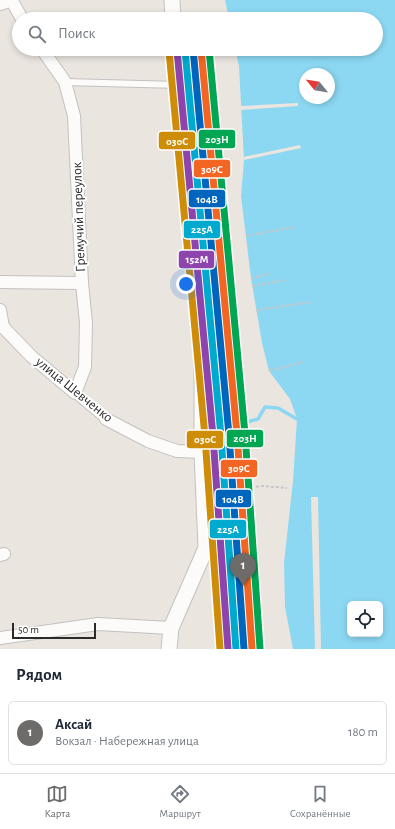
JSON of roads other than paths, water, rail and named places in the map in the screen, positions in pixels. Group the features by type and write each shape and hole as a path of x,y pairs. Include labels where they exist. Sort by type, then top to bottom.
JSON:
{"street":[{"path":"172,0 173,12"},
{"path":"0,4 12,1 18,12"},
{"name":"Гремучий переулок","path":"47,56 66,82 74,116 82,283 86,323 85,366 75,393"},
{"path":"169,649 171,628 206,548 202,452 202,352 177,56"},
{"path":"0,282 82,283"},
{"path":"0,310 1,327"},
{"name":"улица Шевченко","path":"1,327 31,356 106,419 148,441 177,451 202,452"},
{"path":"0,638 98,624 171,628"}],"lane":[{"path":"66,82 179,85"}],"water":[{"path":"225,0 395,0 395,649 293,649 285,607 284,563 293,481 297,419 290,399 269,371 262,343 251,278 241,196 244,160 239,66 237,56 383,56 383,12 228,12"}],"waterway":[{"path":"247,422 258,419 265,407 278,408 297,419 302,420"}],"place":[{"name":"Аксай","path":"243,586"}]}
